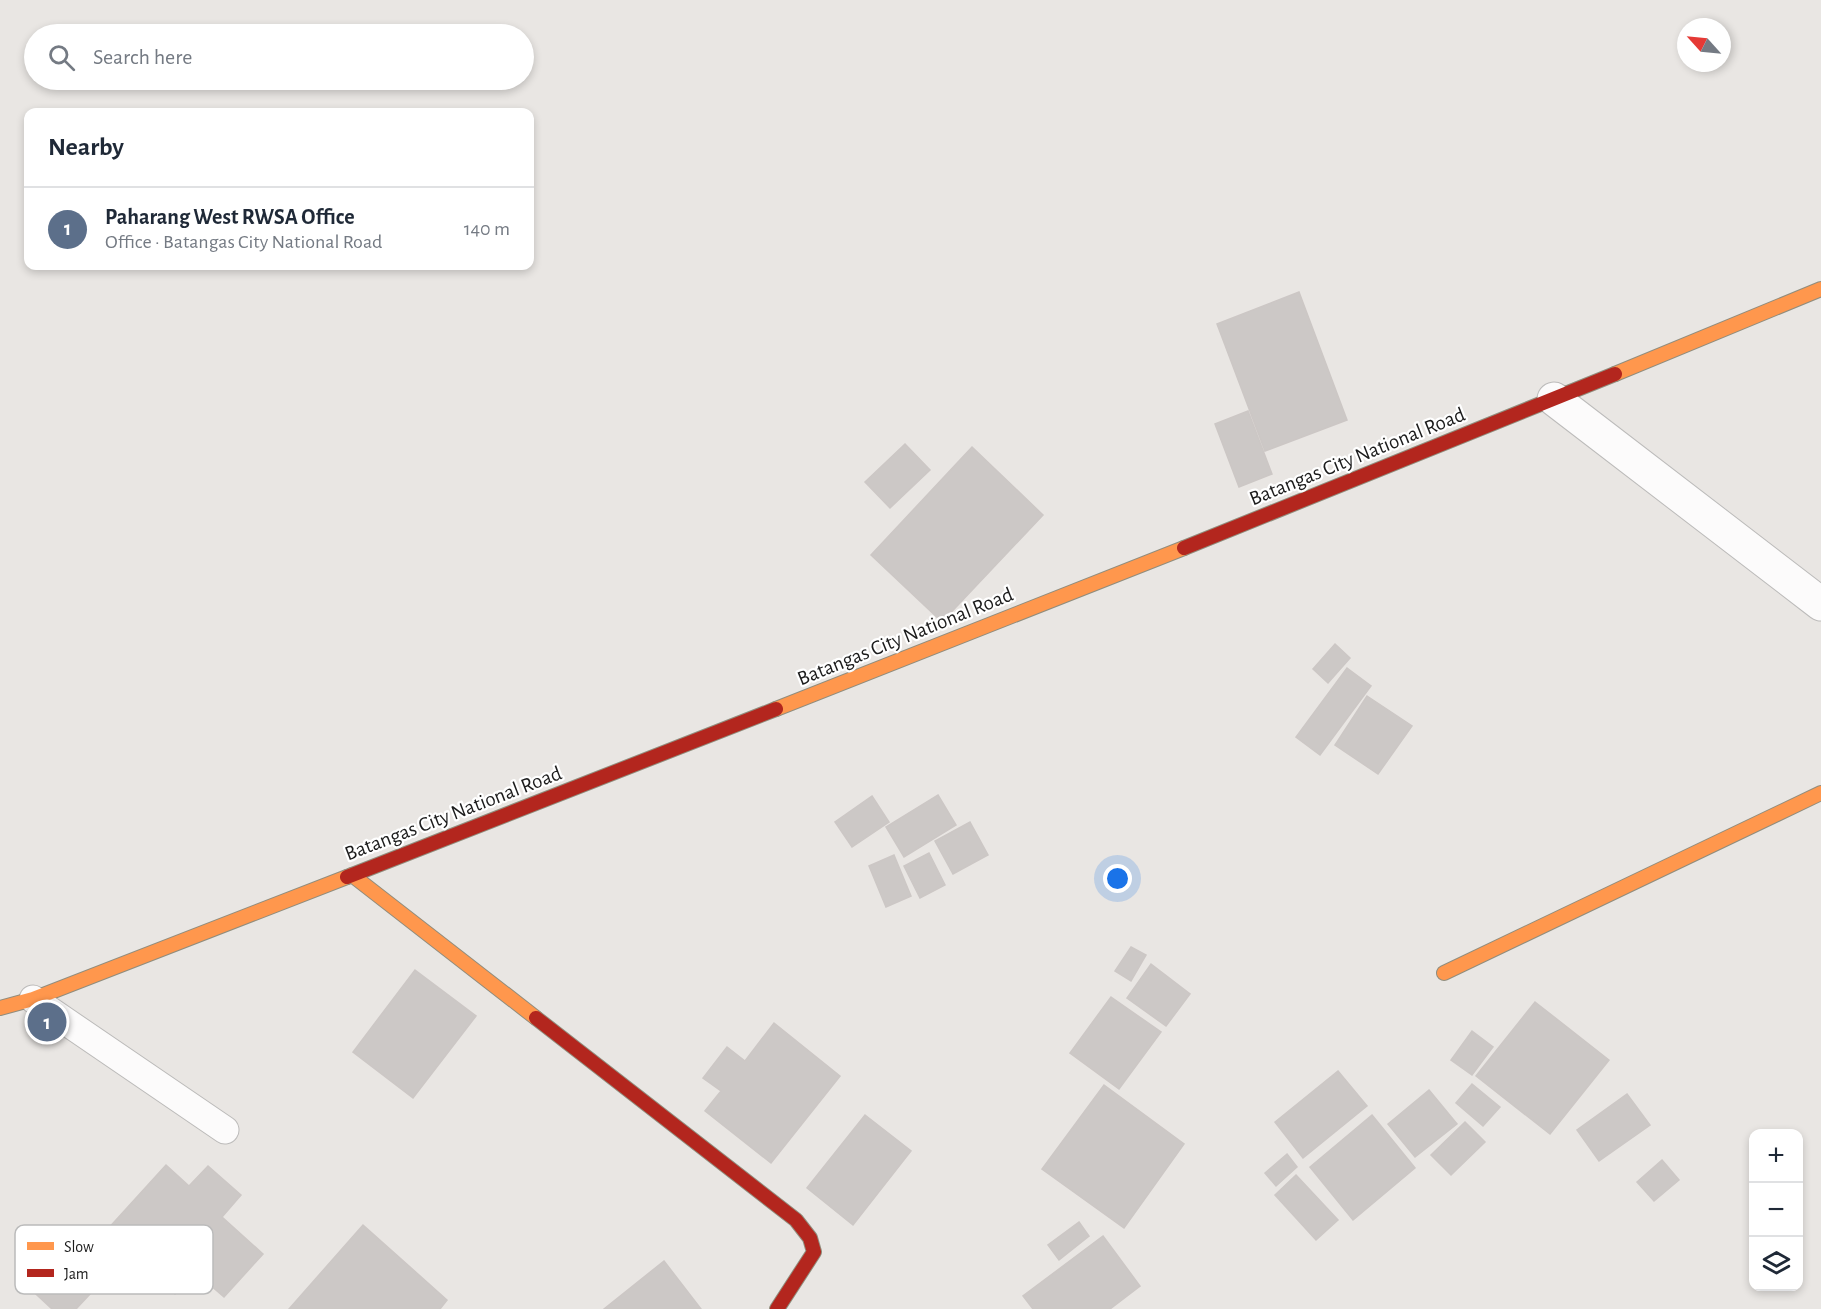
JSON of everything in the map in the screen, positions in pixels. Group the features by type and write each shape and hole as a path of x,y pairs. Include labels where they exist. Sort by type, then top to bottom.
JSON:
{"street":[{"name":"Batangas City National Road","path":"0,1008 33,999 767,714 1821,290"},
{"path":"1554,399 1821,604"},
{"path":"1444,973 1542,929 1821,793"},
{"path":"352,875 796,1220 810,1238 814,1252 777,1309"}],"lane":[{"path":"33,999 225,1130"}],"building":[{"path":"1299,292 1347,420 1265,451 1217,324"},
{"path":"1248,411 1272,474 1239,487 1215,424"},
{"path":"905,444 930,470 890,508 865,482"},
{"path":"972,447 1043,515 942,622 871,555"},
{"path":"1335,644 1350,658 1328,683 1313,669"},
{"path":"1347,668 1371,686 1320,755 1296,737"},
{"path":"1367,696 1412,726 1378,774 1335,745"},
{"path":"938,795 956,825 904,857 886,827"},
{"path":"872,796 889,822 852,847 835,822"},
{"path":"970,822 988,855 953,874 935,841"},
{"path":"929,853 945,885 920,898 904,866"},
{"path":"894,855 911,896 886,907 869,866"},
{"path":"1131,947 1146,955 1131,981 1115,971"},
{"path":"1151,964 1190,994 1166,1026 1127,998"},
{"path":"415,970 476,1016 413,1098 353,1052"},
{"path":"1111,997 1161,1032 1119,1089 1070,1053"},
{"path":"1535,1002 1609,1060 1550,1134 1476,1076"},
{"path":"774,1023 840,1076 771,1163 705,1111 721,1091 703,1078 727,1047 745,1061"},
{"path":"1472,1031 1493,1047 1472,1075 1451,1060"},
{"path":"1338,1071 1367,1106 1303,1158 1275,1122"},
{"path":"1472,1084 1500,1107 1483,1126 1456,1103"},
{"path":"1104,1085 1184,1144 1124,1228 1042,1169"},
{"path":"1429,1090 1457,1124 1415,1157 1388,1124"},
{"path":"1627,1094 1650,1125 1599,1161 1577,1130"},
{"path":"865,1115 911,1151 853,1225 807,1188"},
{"path":"1372,1115 1415,1168 1353,1220 1310,1167"},
{"path":"1465,1122 1485,1142 1451,1175 1431,1155"},
{"path":"1287,1154 1297,1167 1276,1186 1265,1173"},
{"path":"1662,1160 1679,1180 1654,1201 1637,1182"},
{"path":"166,1165 189,1186 208,1166 241,1195 222,1217 263,1254 224,1297 213,1288 213,1225 111,1225"},
{"path":"1296,1175 1338,1220 1316,1240 1275,1195"},
{"path":"1079,1222 1089,1236 1059,1260 1048,1245"},
{"path":"363,1225 447,1300 440,1309 289,1309"},
{"path":"1103,1236 1140,1286 1110,1309 1033,1309 1023,1296"},
{"path":"664,1261 701,1309 604,1309"},
{"path":"36,1294 90,1294 76,1309 52,1309"}],"traffic: slow":[{"path":"1615,374 1821,289"},
{"path":"776,709 1184,548"},
{"path":"1444,973 1821,793"},
{"path":"352,875 536,1018"},
{"path":"0,1008 33,999 347,877"}],"traffic: jam":[{"path":"1184,548 1615,374"},
{"path":"347,877 776,709"},
{"path":"536,1018 796,1220 810,1238 814,1252 777,1309"}],"place":[{"name":"Paharang West RWSA Office","path":"47,1022"}]}
